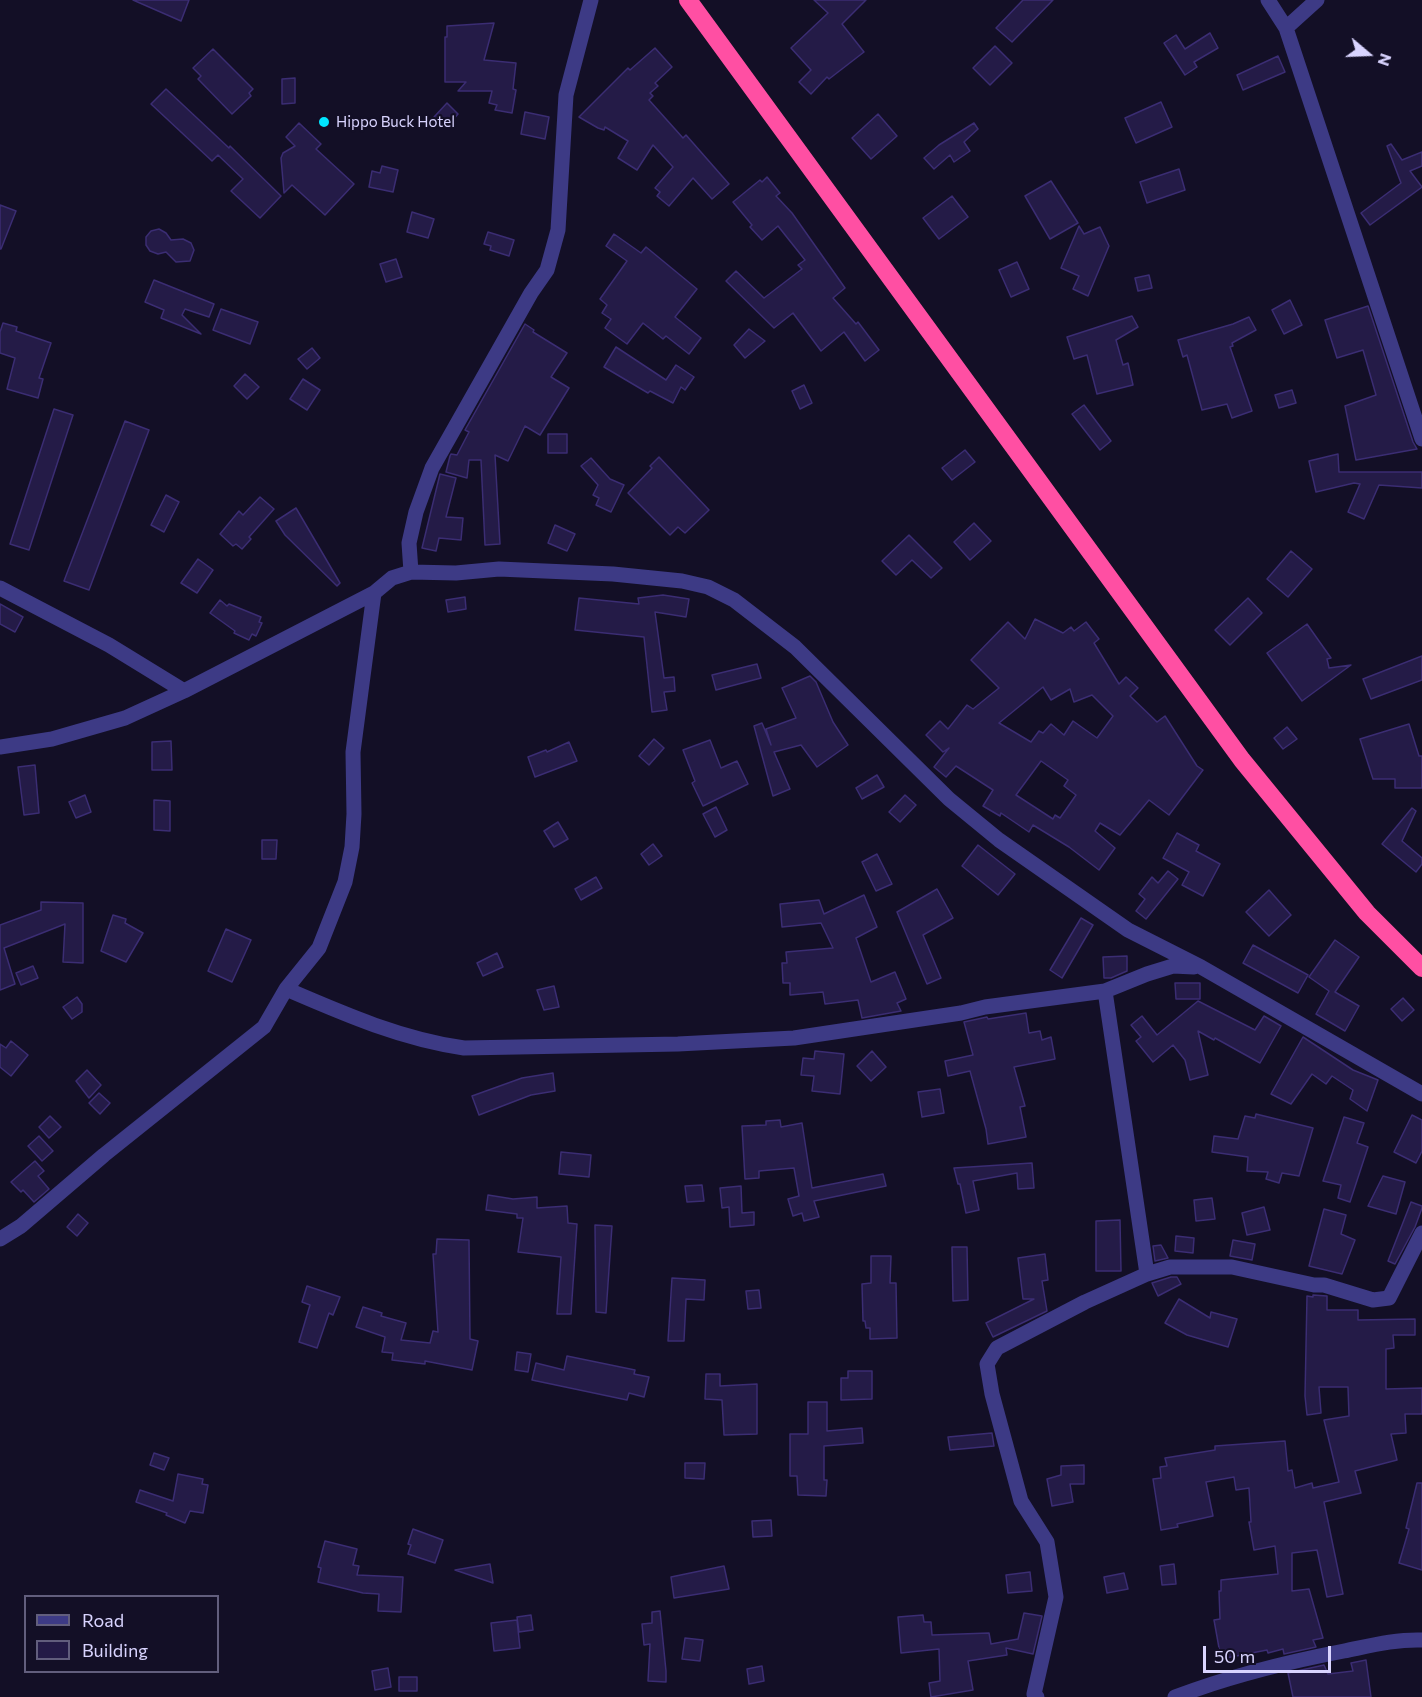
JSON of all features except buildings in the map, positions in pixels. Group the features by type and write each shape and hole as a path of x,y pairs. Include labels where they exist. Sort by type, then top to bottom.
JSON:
{"highway":[{"path":"688,0 1242,760 1367,913 1422,968"}],"street":[{"path":"411,572 409,543 416,512 432,468 531,293 548,270 558,230 566,95 591,0"},
{"path":"1268,0 1286,28 1422,439"},
{"path":"1286,28 1317,0"},
{"path":"0,747 52,739 114,721 184,691 374,593 392,578 411,572 456,573 500,569 613,574 682,581 708,587 734,600 795,647 949,800 999,840 1128,930 1201,967 1422,1094"},
{"path":"0,588 109,645 184,691"},
{"path":"0,1239 21,1227 104,1155 264,1027 286,989 319,948 345,882 352,847 353,752 374,593"},
{"path":"286,989 363,1022 435,1044 464,1048 678,1044 794,1038 961,1014 985,1007 1105,992 1147,974 1173,966 1201,967"},
{"path":"1105,992 1147,1274"},
{"path":"1034,1696 1056,1597 1047,1542 1021,1501 992,1394 987,1364 997,1348 1085,1302 1147,1274 1170,1267 1232,1267 1324,1285 1373,1300 1389,1298 1422,1233"},
{"path":"1175,1697 1286,1662 1377,1645 1422,1640"}],"place":[{"name":"Hippo Buck Hotel","path":"324,122"}]}
